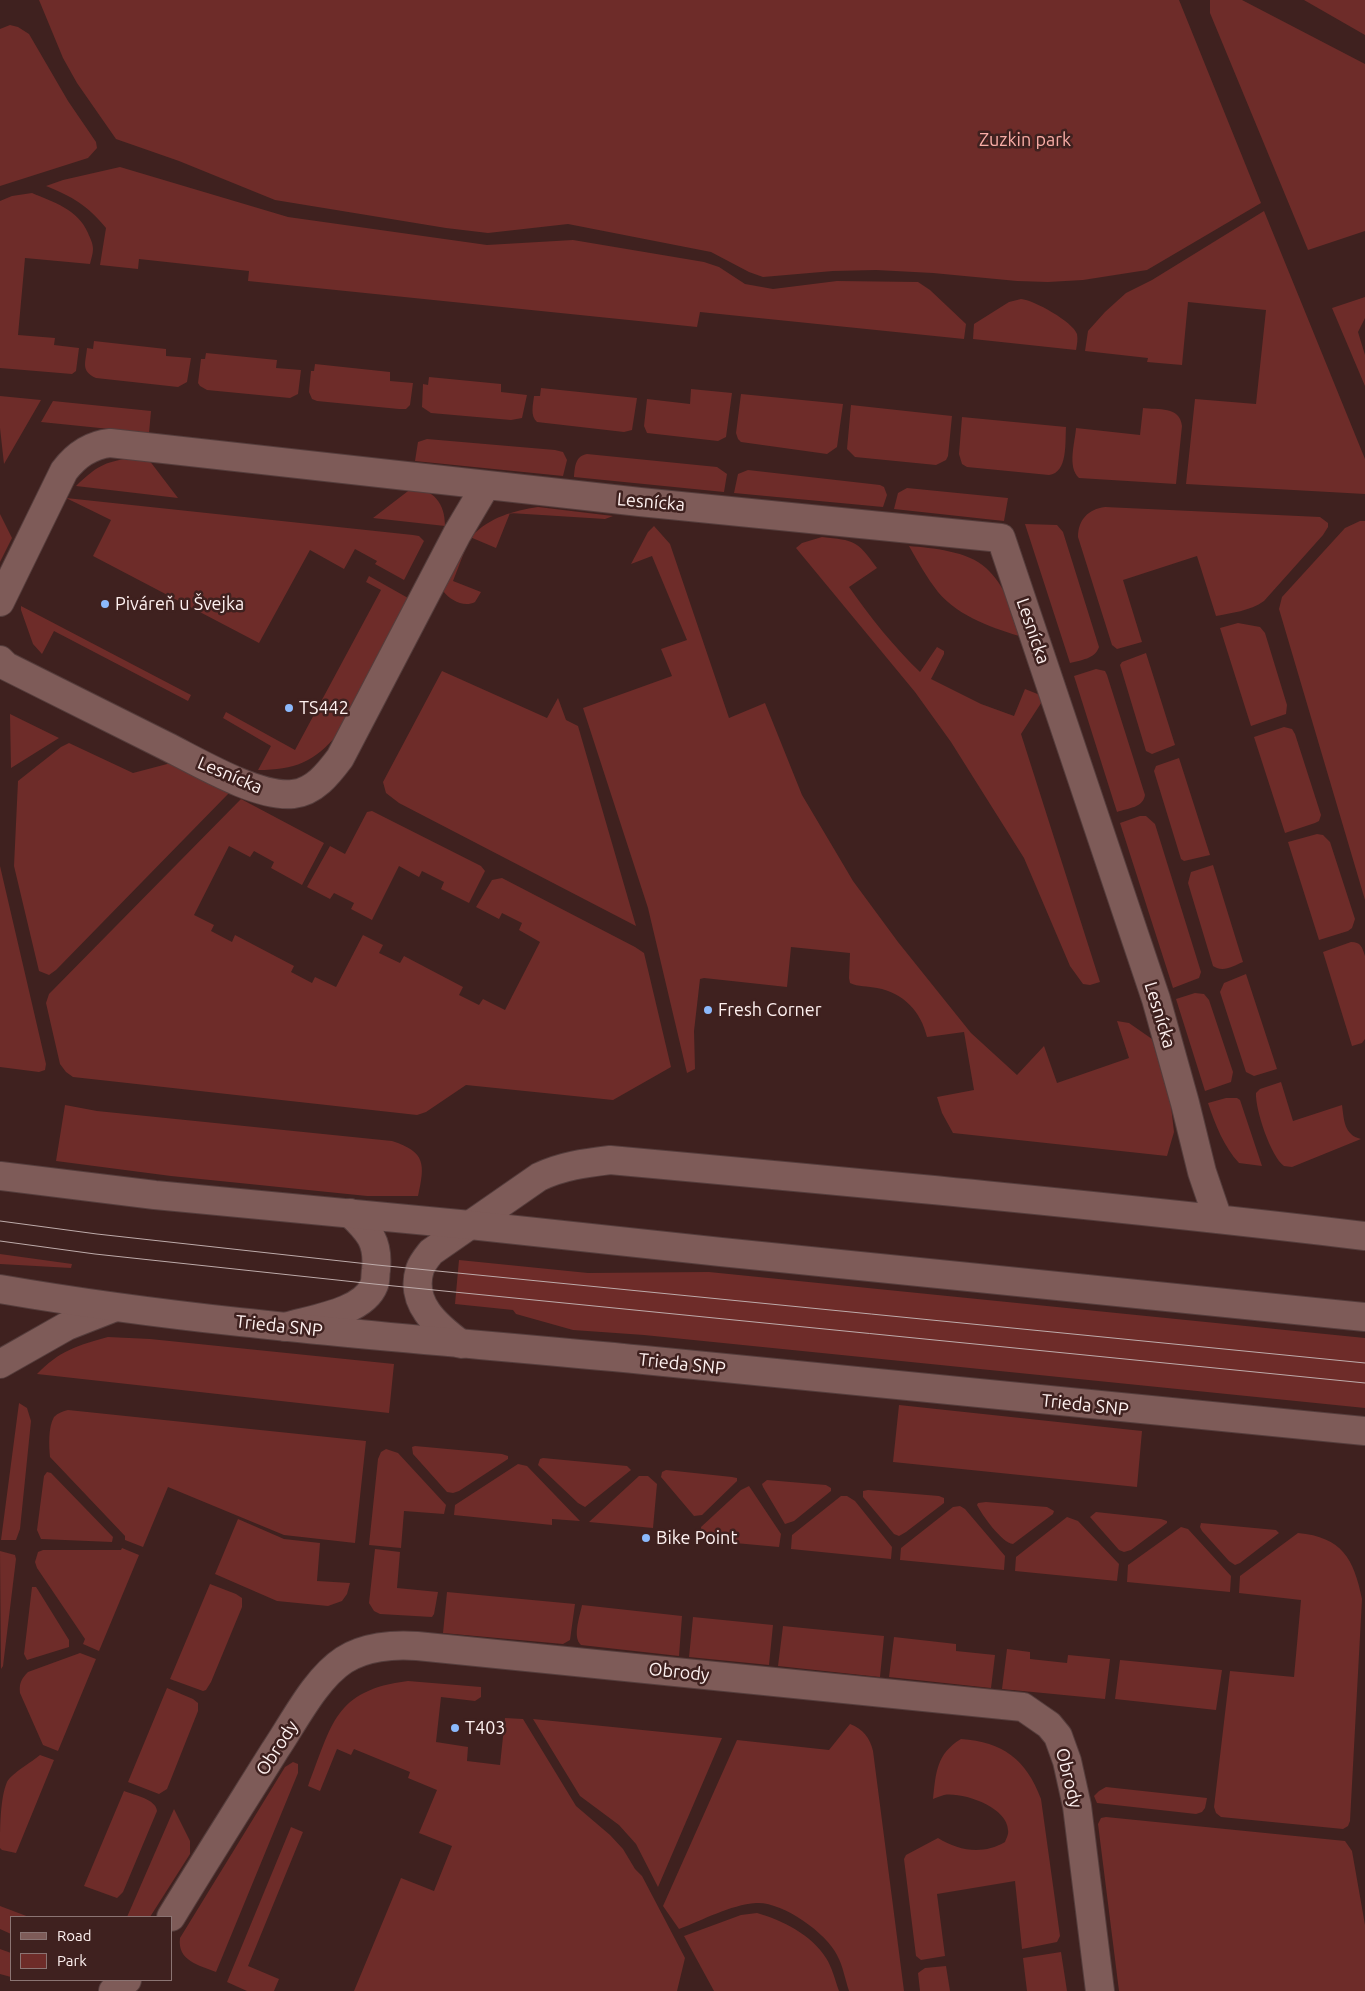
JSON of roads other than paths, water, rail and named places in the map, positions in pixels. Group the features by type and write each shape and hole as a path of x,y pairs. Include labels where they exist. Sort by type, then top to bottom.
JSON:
{"street":[{"name":"Lesnícka","path":"0,602 64,470 71,461 87,450 110,443 486,485 1001,538 1156,1000 1202,1172 1218,1219"},
{"name":"Lesnícka","path":"0,660 6,666 96,712 236,780 275,793 300,793 314,786 328,774 340,758 457,534 486,485"},
{"path":"461,1344 438,1327 426,1311 418,1289 420,1269 431,1252 539,1177 555,1169 573,1164 610,1160 961,1192 1365,1236"},
{"path":"0,1176 155,1195 470,1225 1365,1317"},
{"path":"285,1327 352,1308 363,1300 374,1284 377,1254 375,1244 364,1226 350,1213"},
{"name":"Trieda SNP","path":"0,1289 114,1308 285,1327 1365,1431"},
{"path":"0,1364 67,1326 114,1308"},
{"name":"Obrody","path":"171,1916 304,1706 330,1672 343,1661 371,1650 388,1646 417,1646 1023,1707 1050,1725 1058,1736 1067,1761 1077,1806 1100,1991"},
{"path":"113,1991 126,1981"}],"tram line":[{"path":"0,1221 97,1234 377,1265 1365,1363"},
{"path":"0,1241 95,1254 374,1284 1365,1383"}],"place":[{"name":"Piváreň u Švejka","path":"105,604"},
{"name":"TS442","path":"289,708"},
{"name":"Fresh Corner","path":"708,1010"},
{"name":"Bike Point","path":"646,1538"},
{"name":"T403","path":"455,1728"}],"park label":[{"name":"Zuzkin park","path":"1025,140"}]}
